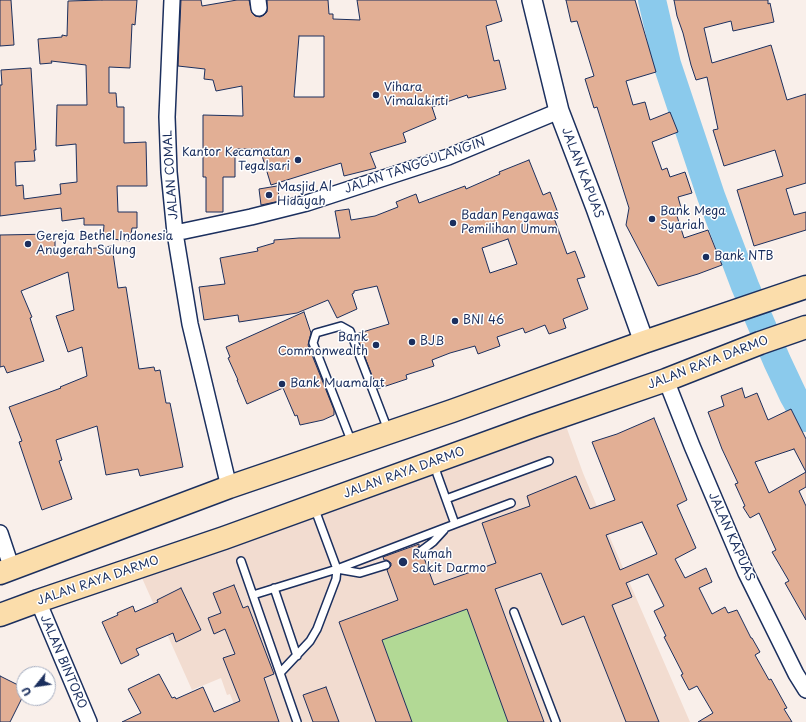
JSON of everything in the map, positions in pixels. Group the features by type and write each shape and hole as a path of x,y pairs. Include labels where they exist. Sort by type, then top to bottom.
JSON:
{"main road":[{"path":"6,571 229,488 389,433 644,342 797,290"},
{"name":"JALAN RAYA DARMO","path":"0,616 38,601 224,538 533,426 666,380 760,343 803,328"}],"street":[{"name":"JALAN COMAL","path":"172,0 167,117 169,172 174,232 190,324 229,488"},
{"name":"JALAN KAPUAS","path":"532,0 559,111 596,208 644,342"},
{"name":"JALAN TANGGULANGIN","path":"174,232 251,217 307,203 448,157 559,111"},
{"name":"JALAN KAPUAS","path":"666,380 692,446 746,573 796,674 806,690"},
{"path":"0,533 6,571"},
{"name":"JALAN BINTORO","path":"38,601 89,722"}],"lane":[{"path":"352,445 313,343 316,333 341,326 350,330 389,433"},
{"path":"446,499 550,461"},
{"path":"434,462 455,524"},
{"path":"253,595 337,569 510,503"},
{"path":"280,673 310,641 317,629 336,579 337,569 313,506"},
{"path":"421,551 433,542 446,528"},
{"path":"241,561 297,722"},
{"path":"337,569 360,573 386,565"},
{"path":"274,588 296,656"},
{"path":"514,612 556,722"}],"shaded area":[{"name":"Rumah Sakit Darmo","path":"566,426 583,473 611,540 690,722 241,722 230,694 227,695 221,678 192,690 142,578 437,474"}],"green space":[{"path":"467,609 508,722 412,722 382,640"}],"building":[{"path":"0,0 11,0 14,45 0,46"},
{"path":"137,0 135,25 132,24 130,68 109,67 109,93 116,93 117,107 124,107 124,143 146,142 147,186 117,186 118,212 137,212 137,228 132,228 130,241 103,238 104,225 84,225 84,218 62,221 61,208 0,216 1,70 31,68 36,150 34,150 35,161 15,162 16,186 23,185 24,199 61,194 60,184 77,182 76,144 56,146 57,105 87,105 86,65 51,61 52,63 40,64 38,39 62,37 62,35 67,36 68,1"},
{"path":"181,0 201,0 202,6 237,0 249,0 252,13 255,16 260,17 267,12 267,0 328,0 329,14 333,14 333,19 360,20 357,0 496,0 502,21 486,26 494,61 499,60 506,89 468,98 467,95 432,107 436,119 403,133 406,142 370,153 376,168 344,176 341,163 271,185 260,149 235,149 235,177 223,177 223,212 206,212 206,177 203,177 203,115 243,116 242,86 216,91 213,80 204,79 205,69 178,66","holes":["299,36 324,36 324,97 294,97"]},
{"path":"566,0 635,0 656,72 626,81 633,105 645,102 650,120 670,112 678,132 652,142 662,170 667,168 670,177 685,172 692,193 678,197 682,211 676,213 684,238 708,230 722,265 658,286 626,225 629,208 597,107 594,108 585,79 594,76 577,21 571,22"},
{"path":"674,0 768,0 768,4 770,3 774,22 733,31 731,21 704,28 712,63 771,45 787,100 806,94 806,183 786,189 794,215 806,212 806,230 754,246 737,190 783,176 775,150 724,166 713,130 718,129 707,77 696,80 677,16"},
{"path":"529,160 543,195 550,192 558,213 553,215 567,254 575,251 585,277 577,279 588,309 563,319 566,328 549,334 545,325 525,333 523,328 497,337 500,346 478,354 475,346 450,353 432,360 434,366 406,375 407,379 377,389 356,334 389,324 377,286 354,291 352,294 357,309 337,318 328,300 297,313 239,322 238,315 204,320 199,287 225,284 220,258 258,251 257,248 274,243 274,240 299,238 340,238 335,211 349,209 351,220 375,216 398,207 396,202 416,194 419,203 465,186 466,189 500,174 499,172","holes":["508,239 517,264 490,273 482,248"]},
{"name":"Masjid Al Hidayah","path":"277,186 280,201 261,205 259,189"},
{"path":"55,234 55,253 112,246 118,288 126,287 139,369 154,367 155,371 160,370 166,403 170,403 183,467 140,476 138,469 106,475 97,426 56,440 62,460 59,461 72,499 42,510 19,442 22,441 9,407 61,388 60,387 87,376 82,347 68,352 56,316 74,310 68,272 21,291 32,317 30,318 44,361 7,373 4,366 0,367 0,235"},
{"path":"304,312 311,333 308,345 334,410 334,415 323,420 300,425 297,415 295,416 283,388 247,404 228,358 230,357 226,347"},
{"path":"742,388 745,398 757,393 768,420 791,409 806,439 806,472 806,487 799,491 806,506 806,620 785,583 789,581 772,552 776,550 759,513 750,518 743,507 745,506 735,484 738,483 722,449 708,412 724,406 721,396","holes":["794,449 806,472 769,493 755,462"]},
{"path":"654,418 687,500 677,505 696,548 675,559 685,578 706,568 712,582 699,588 712,614 725,607 728,613 737,610 760,652 755,655 769,680 771,679 787,708 784,709 792,722 698,722 713,713 697,686 689,690 681,675 683,674 664,637 666,636 654,611 664,606 648,574 626,583 632,597 612,605 659,722 626,722 584,616 562,625 541,573 495,589 544,722 508,722 467,609 382,640 412,722 376,722 339,622 398,600 387,570 391,566 391,563 384,560 383,557 419,544 416,552 419,555 423,555 434,585 496,563 482,523 530,506 527,496 576,476 590,509 615,500 592,442 617,434","holes":["642,522 657,554 620,570 606,535"]},
{"path":"234,585 243,608 248,606 274,674 264,678 279,722 122,722 141,713 128,689 159,674 172,698 175,697 176,699 203,687 214,712 240,701 223,658 235,654 225,629 214,634 208,618 221,613 213,593"},
{"path":"181,588 201,630 176,642 173,633 136,649 139,655 121,664 102,622 133,606 135,612 158,602 157,600"},
{"path":"0,676 16,684 16,706 18,706 10,722 0,722"},
{"path":"326,687 339,722 313,722 303,695"}],"waterway":[{"path":"652,0 667,64 711,196 745,286 777,361 806,418"}],"place":[{"name":"Vihara Vimalakirti","path":"376,95"},
{"name":"Kantor Kecamatan Tegalsari","path":"298,160"},
{"name":"Masjid Al Hidayah","path":"269,195"},
{"name":"Bank Mega Syariah","path":"652,219"},
{"name":"Badan Pengawas Pemilihan Umum","path":"453,223"},
{"name":"Gereja Bethel Indonesia Anugerah Sulung","path":"28,244"},
{"name":"Bank NTB","path":"706,257"},
{"name":"BNI 46","path":"455,321"},
{"name":"BJB","path":"412,342"},
{"name":"Bank Commonwealth","path":"376,345"},
{"name":"Bank Muamalat","path":"282,384"},
{"name":"Rumah Sakit Darmo","path":"403,562"}]}
